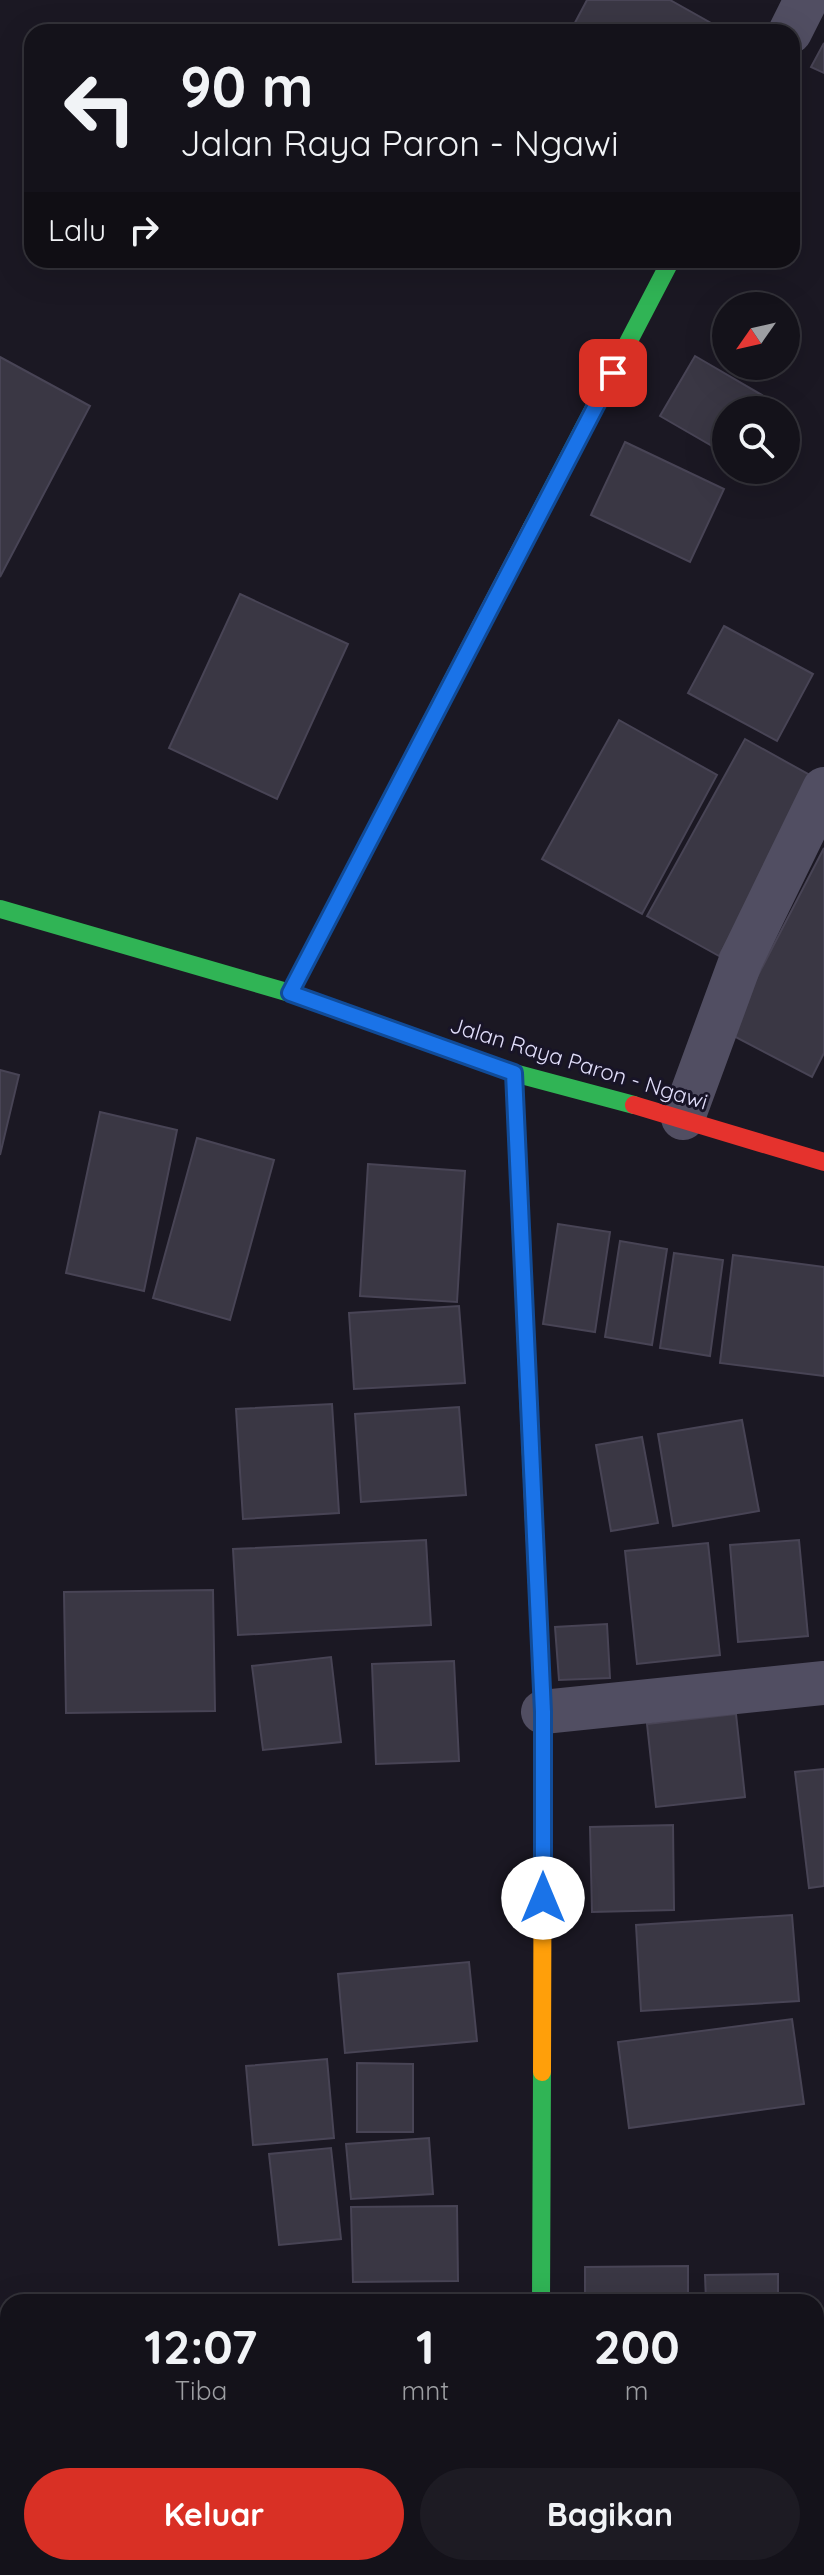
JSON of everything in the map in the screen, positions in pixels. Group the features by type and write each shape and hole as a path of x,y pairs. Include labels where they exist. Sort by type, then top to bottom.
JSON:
{"street":[{"path":"794,24 806,0"},
{"path":"290,993 667,268"},
{"path":"683,1118 741,960 824,789"},
{"name":"Jalan Raya Paron - Ngawi","path":"0,909 290,993 514,1073 683,1118 824,1162"},
{"path":"514,1073 543,1712 541,2294"},
{"path":"543,1712 824,1683"}],"building":[{"path":"587,0 670,0 713,24 574,24"},
{"path":"824,43 824,73 811,67"},
{"path":"695,356 712,366 712,380 736,380 764,396 712,396 712,446 660,416"},
{"path":"0,357 90,406 0,577"},
{"path":"625,442 724,489 690,562 591,515"},
{"path":"240,594 348,644 277,799 169,748"},
{"path":"724,626 813,674 777,741 688,693"},
{"path":"619,720 717,775 642,914 542,859"},
{"path":"745,739 817,779 719,956 647,916"},
{"path":"824,848 824,1053 812,1077 728,1033"},
{"path":"0,1070 19,1075 0,1155"},
{"path":"100,1112 177,1130 144,1291 66,1273"},
{"path":"197,1138 274,1160 230,1320 153,1298"},
{"path":"368,1164 465,1171 457,1302 360,1296"},
{"path":"558,1224 610,1232 595,1332 543,1324"},
{"path":"620,1241 667,1249 652,1345 605,1337"},
{"path":"674,1253 723,1260 710,1356 660,1348"},
{"path":"733,1255 824,1267 824,1376 720,1363"},
{"path":"459,1306 465,1383 354,1389 349,1313"},
{"path":"332,1404 339,1513 243,1519 236,1409"},
{"path":"459,1407 466,1495 361,1502 355,1414"},
{"path":"742,1420 759,1511 673,1526 658,1434"},
{"path":"642,1437 658,1523 611,1531 596,1445"},
{"path":"426,1540 431,1625 238,1635 233,1549"},
{"path":"799,1540 808,1636 738,1642 730,1545"},
{"path":"708,1543 720,1655 637,1664 625,1551"},
{"path":"213,1590 215,1711 66,1713 64,1592"},
{"path":"607,1624 610,1678 559,1680 555,1627"},
{"path":"331,1657 341,1742 263,1750 252,1666"},
{"path":"454,1661 459,1761 376,1764 372,1664"},
{"path":"736,1714 745,1797 656,1807 647,1724"},
{"path":"824,1769 824,1886 809,1888 795,1772"},
{"path":"673,1825 674,1910 592,1912 590,1827"},
{"path":"792,1915 799,2001 641,2011 636,1925"},
{"path":"469,1962 477,2041 345,2053 338,1974"},
{"path":"792,2019 804,2104 629,2128 618,2042"},
{"path":"327,2059 334,2138 253,2145 246,2066"},
{"path":"357,2063 413,2064 413,2132 357,2132"},
{"path":"429,2138 433,2194 351,2199 346,2144"},
{"path":"331,2148 341,2239 279,2245 269,2154"},
{"path":"457,2206 458,2281 353,2282 351,2207"},
{"path":"688,2266 688,2294 585,2294 585,2267"},
{"path":"778,2274 778,2294 706,2294 705,2275"}],"traffic: fast":[{"path":"532,527 667,268"},
{"path":"0,909 290,993 514,1073 634,1105"},
{"path":"514,1073 532,1479"},
{"path":"541,2294 542,2072"}],"traffic: slow":[{"path":"290,993 532,527"},
{"path":"532,1479 543,1712 542,2072"}],"traffic: jam":[{"path":"634,1105 824,1162"}],"route":[{"path":"543,1898 543,1712 514,1073 290,993 613,373"}]}
